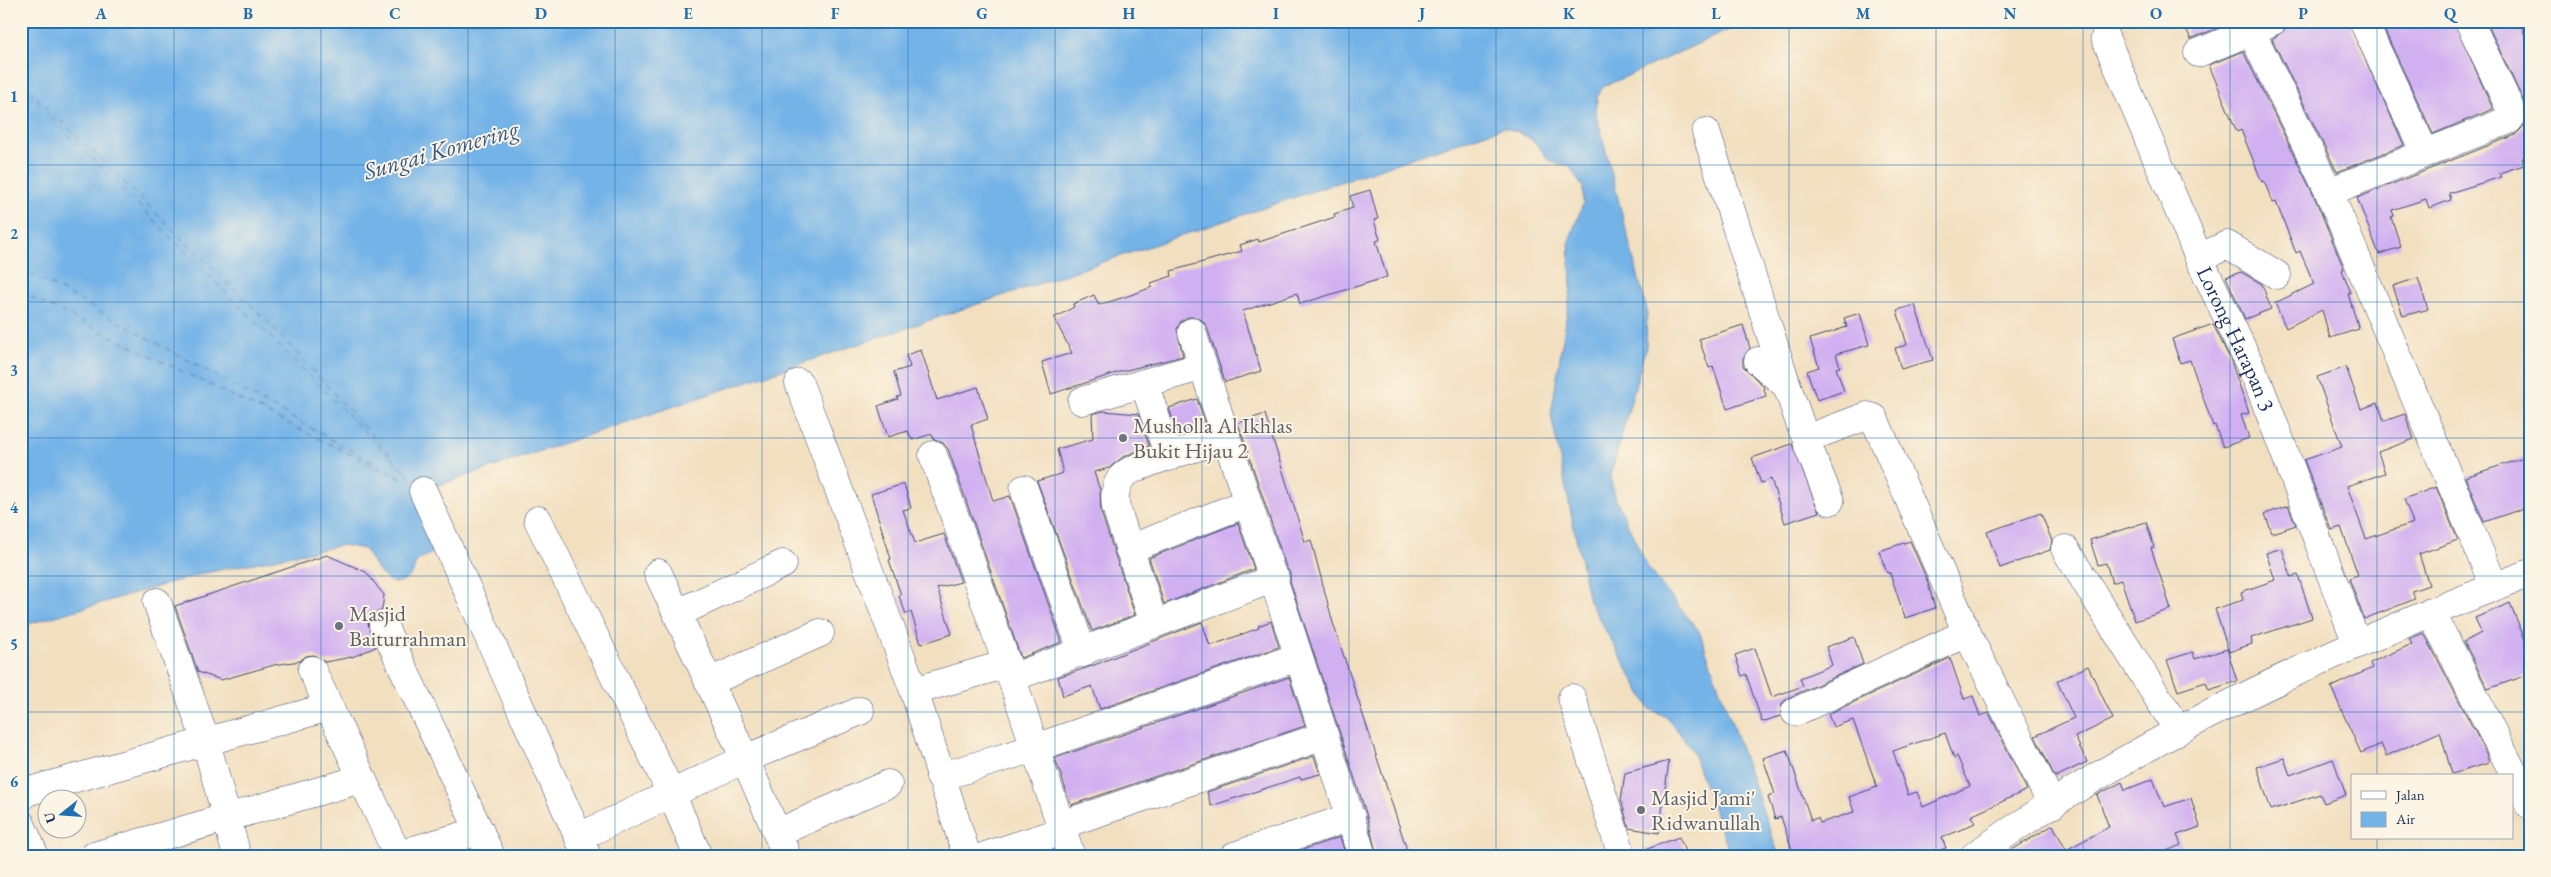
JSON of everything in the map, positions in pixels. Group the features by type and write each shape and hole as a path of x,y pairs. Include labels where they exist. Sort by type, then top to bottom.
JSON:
{"street":[{"path":"2363,21 2425,153"},
{"path":"2329,192 2425,153 2505,124 2511,117 2508,106 2469,21"},
{"path":"2198,54 2262,26 2329,192 2494,586"},
{"name":"Lorong Harapan 3","path":"2105,37 2199,258 2258,382 2357,644"},
{"path":"1706,132 1787,386 1830,501"},
{"path":"2199,258 2227,245 2277,276"},
{"path":"1192,332 1247,503 1275,578 1298,657 1362,856"},
{"path":"1758,361 1787,386"},
{"path":"1082,401 1193,369"},
{"path":"799,383 914,691 940,777 967,856"},
{"path":"1144,383 1169,457"},
{"path":"1806,435 1816,435 1867,416 1874,418 1967,633 2052,805"},
{"path":"1154,624 1115,502 1114,496 1119,481 1131,471 1226,438"},
{"path":"933,456 1010,671 1065,837"},
{"path":"1024,489 1082,653"},
{"path":"423,490 583,847 672,795 745,759 860,711"},
{"path":"1129,549 1247,503"},
{"path":"538,520 672,795 698,856"},
{"path":"2065,549 2178,730"},
{"path":"678,613 783,564"},
{"path":"658,573 745,759 782,844 888,784"},
{"path":"1989,851 2052,805 2178,730 2244,696 2431,612 2530,573"},
{"path":"914,691 1010,671 1082,653 1275,578"},
{"path":"157,602 206,742 237,856"},
{"path":"2431,612 2530,805"},
{"path":"383,625 491,856"},
{"path":"709,682 820,633"},
{"path":"1795,712 1967,633"},
{"path":"940,777 1035,748 1298,657"},
{"path":"312,670 396,855 480,831"},
{"path":"1572,698 1622,856"},
{"path":"21,796 26,792 329,707"},
{"path":"985,856 1065,837 1324,736"},
{"path":"94,856 361,779"},
{"path":"1234,856 1350,816"},
{"path":"21,824 35,856"}],"water":[{"name":"Sungai Komering","path":"21,21 1748,21 1603,87 1597,97 1596,113 1647,311 1646,347 1612,470 1611,481 1614,495 1649,570 1699,631 1779,856 1731,856 1691,748 1667,717 1650,709 1589,601 1551,415 1571,287 1569,241 1583,204 1583,188 1569,165 1554,163 1529,138 1504,127 416,493 436,550 418,561 412,574 404,581 396,583 384,577 364,549 343,545 205,573 21,626"}],"building":[{"path":"2182,21 2234,21 2191,39"},
{"path":"2288,21 2348,21 2404,145 2337,172 2272,39 2285,30"},
{"path":"2380,21 2454,21 2493,109 2433,134"},
{"path":"2486,21 2520,21 2530,50 2530,155 2522,158 2524,165 2499,173 2501,177 2449,193 2451,200 2429,208 2426,199 2392,210 2394,216 2391,217 2401,247 2379,254 2357,198 2515,135 2524,126 2526,114 2523,100"},
{"path":"2243,51 2315,198 2344,269 2342,270 2351,293 2348,294 2359,329 2330,338 2322,310 2286,328 2275,303 2314,284 2300,251 2296,253 2276,202 2273,203 2264,181 2262,182 2241,130 2237,132 2209,65"},
{"path":"1370,190 1378,219 1374,220 1380,240 1376,241 1387,277 1300,304 1297,293 1243,311 1261,371 1225,382 1207,327 1202,320 1196,317 1188,317 1181,321 1177,329 1183,356 1119,372 1051,394 1042,362 1072,353 1054,318 1074,307 1073,304 1094,295 1099,305 1134,294 1152,287 1151,283 1172,276 1171,271 1242,251 1240,245 1258,239 1259,242 1335,217 1334,214 1353,208 1350,196"},
{"path":"2241,272 2262,284 2271,309 2245,319 2226,277"},
{"path":"2418,278 2428,309 2403,316 2393,286"},
{"path":"1915,305 1933,360 1901,369 1895,348 1907,345 1897,310"},
{"path":"1860,313 1869,345 1836,354 1840,367 1836,368 1844,391 1817,400 1807,371 1819,367 1810,339 1847,327 1844,318"},
{"path":"2213,324 2231,361 2249,413 2241,415 2249,438 2223,447 2215,425 2213,426 2190,360 2180,363 2172,339"},
{"path":"1743,325 1750,348 1743,358 1743,366 1763,386 1766,396 1727,409 1713,366 1709,368 1699,339"},
{"path":"921,350 937,400 978,387 988,419 971,425 993,501 1010,496 1062,642 1021,658 948,449 943,443 934,440 932,434 912,440 908,431 888,437 878,406 898,399 897,397 901,396 894,372 910,367 906,355"},
{"path":"2346,367 2361,409 2378,403 2384,421 2405,414 2414,439 2378,452 2385,473 2347,486 2366,539 2413,523 2404,499 2436,487 2458,540 2419,554 2429,585 2412,591 2415,599 2364,619 2349,578 2358,575 2341,527 2331,530 2304,460 2342,447 2317,377"},
{"path":"1197,399 1207,427 1178,436 1169,408"},
{"path":"1103,411 1138,414 1149,446 1123,457 1109,468 1094,472 1100,490 1101,512 1135,615 1092,631 1037,481 1063,473 1057,449 1093,439 1092,414"},
{"path":"1265,414 1305,542 1311,540 1333,623 1409,856 1377,856 1366,813 1290,581 1290,573 1286,567 1238,423"},
{"path":"1792,444 1819,512 1785,523 1771,479 1761,483 1752,458"},
{"path":"2530,456 2530,506 2484,522 2465,477"},
{"path":"904,484 911,508 903,510 915,543 944,534 961,582 937,588 952,634 921,644 911,612 906,614 899,596 901,595 889,560 891,559 871,494"},
{"path":"2288,506 2296,525 2272,533 2265,514"},
{"path":"2041,513 2052,541 2050,550 2000,568 1987,532"},
{"path":"2146,522 2154,547 2151,548 2171,609 2135,621 2121,580 2112,583 2106,563 2098,565 2090,540"},
{"path":"1238,523 1254,569 1164,604 1149,558"},
{"path":"1910,541 1927,580 1935,608 1905,618 1890,573 1887,573 1879,551"},
{"path":"2282,548 2291,577 2298,575 2312,618 2251,638 2252,644 2229,652 2215,609 2243,600 2241,592 2275,580 2266,553"},
{"path":"327,555 366,572 384,595 382,610 371,616 368,623 376,647 352,657 325,662 314,655 306,656 300,661 274,665 221,680 198,672 175,606"},
{"path":"2510,603 2530,652 2530,674 2488,689 2464,642 2481,633 2475,618"},
{"path":"1271,621 1279,647 1100,709 1092,686 1063,696 1058,677 1089,667 1202,622 1210,646 1259,628 1258,626"},
{"path":"2424,633 2486,753 2489,763 2452,774 2440,732 2386,756 2381,744 2361,753 2331,687 2372,668 2370,663 2412,644 2409,639"},
{"path":"1854,637 1863,664 1788,698 1782,703 1780,716 1762,722 1746,674 1742,676 1735,655 1755,648 1772,697 1803,686 1800,678 1832,665 1826,647"},
{"path":"2227,649 2237,681 2209,690 2206,682 2178,691 2167,660 2193,652 2195,659"},
{"path":"1950,658 1964,699 1973,696 1980,716 1989,713 2027,790 1971,816 1975,823 1942,838 1946,848 1922,856 1794,856 1781,817 1775,819 1768,797 1775,794 1763,758 1787,750 1811,820 1818,818 1820,823 1854,812 1849,797 1877,787 1853,720 1833,727 1828,714","holes":["1945,733 1954,758 1957,756 1970,786 1923,807 1917,792 1908,795 1893,751"]},
{"path":"2088,666 2113,719 2075,737 2087,762 2055,777 2035,736 2074,718 2057,681"},
{"path":"1289,677 1305,726 1071,805 1055,758"},
{"path":"1314,756 1320,774 1301,779 1300,777 1211,806 1207,792"},
{"path":"2284,758 2290,775 2333,759 2346,795 2324,803 2320,794 2271,810 2257,767"},
{"path":"1669,761 1659,833 1629,828 1621,800 1625,773"},
{"path":"2153,779 2164,807 2191,798 2200,827 2177,835 2181,845 2154,856 2002,856 2053,825 2066,850 2109,827 2097,795 2122,782 2125,790"},
{"path":"1340,837 1346,856 1284,856"},
{"path":"1679,837 1687,856 1637,856 1637,853"}],"ferry route":[{"path":"21,82 275,329 414,481"},
{"path":"21,87 409,476"},
{"path":"21,268 412,484"},
{"path":"21,292 407,482"}],"place":[{"name":"Musholla Al Ikhlas Bukit Hijau 2","path":"1123,438"},
{"name":"Masjid Baiturrahman","path":"339,626"},
{"name":"Masjid Jami' Ridwanullah","path":"1641,810"}]}
